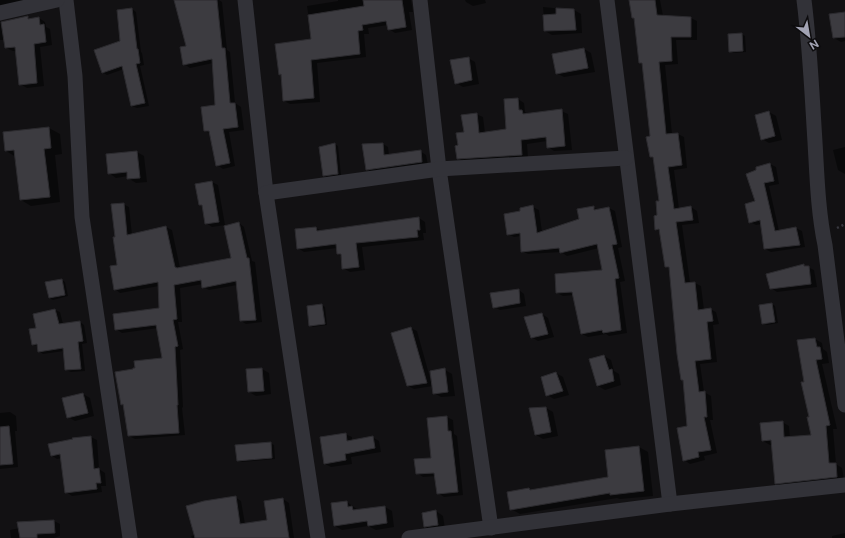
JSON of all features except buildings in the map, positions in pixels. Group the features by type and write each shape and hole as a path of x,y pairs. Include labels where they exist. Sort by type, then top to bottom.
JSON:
{"street":[{"path":"0,13 57,0"},
{"path":"66,0 75,76 82,217 130,538"},
{"path":"245,0 266,193 318,538"},
{"path":"420,0 439,169 491,528"},
{"path":"607,0 670,504"},
{"path":"804,0 809,43 816,167 822,231 845,405"},
{"path":"266,193 439,169 626,158"},
{"path":"409,538 670,504 845,485"}]}
